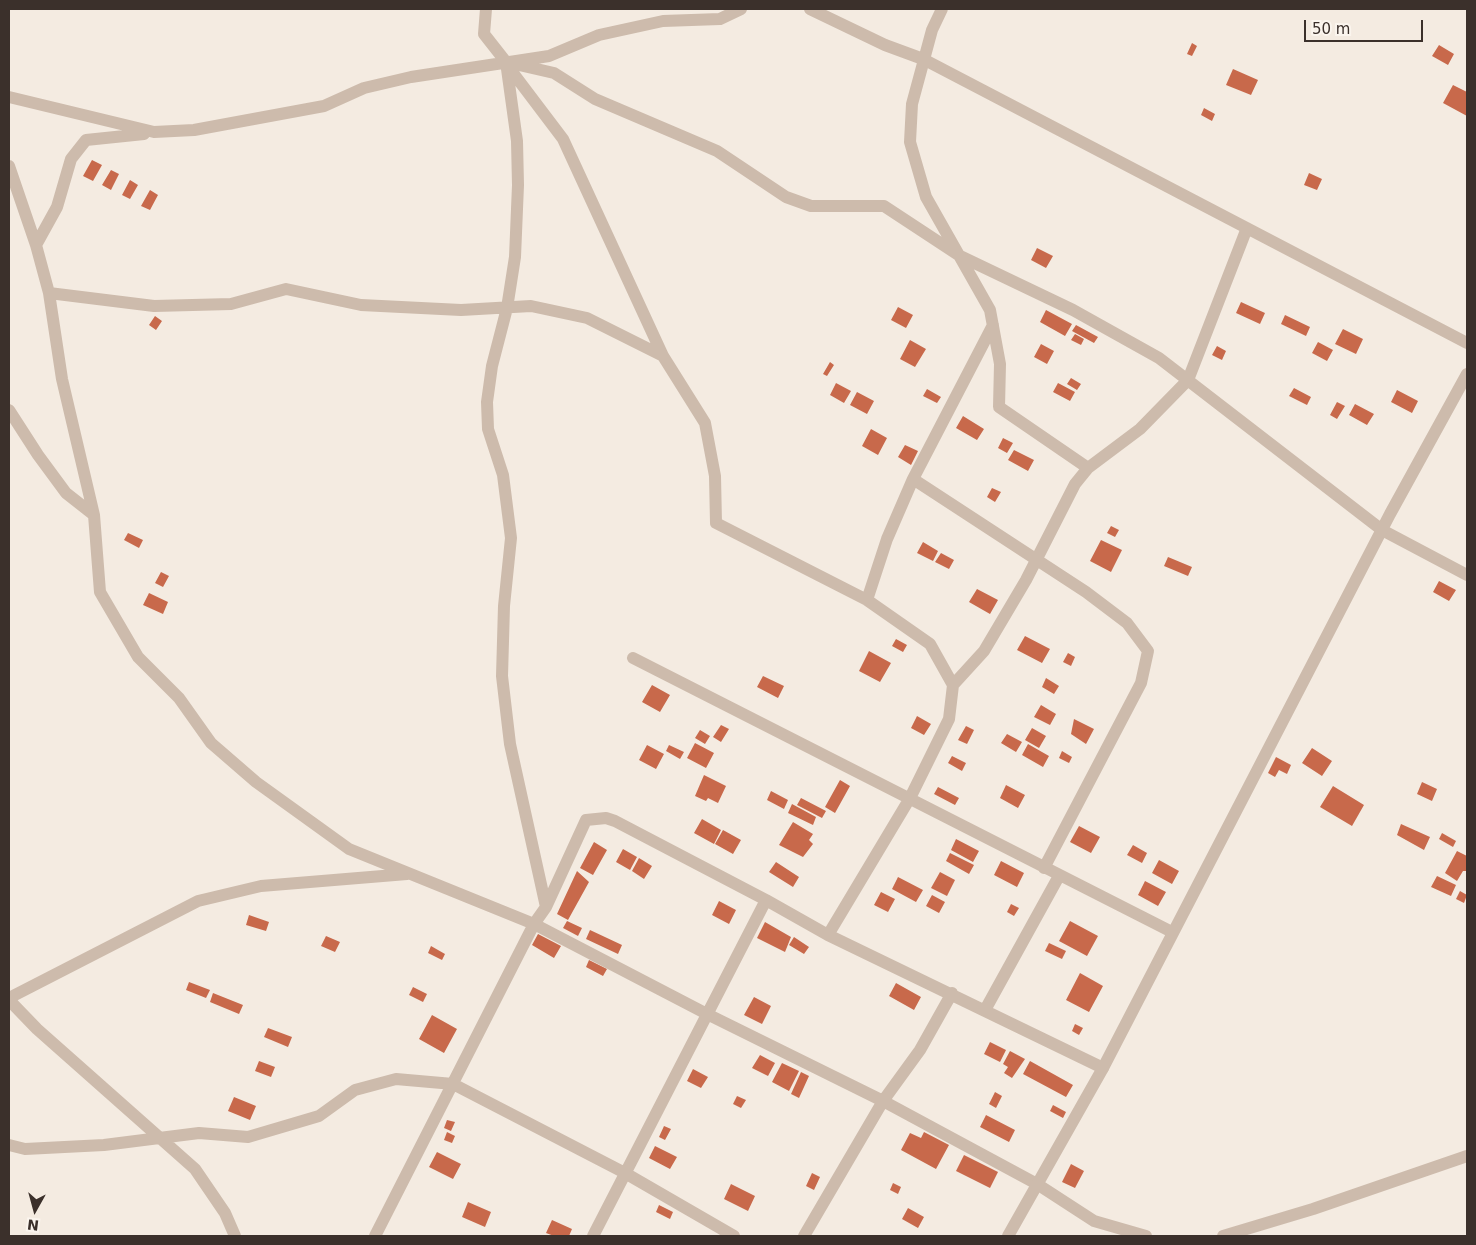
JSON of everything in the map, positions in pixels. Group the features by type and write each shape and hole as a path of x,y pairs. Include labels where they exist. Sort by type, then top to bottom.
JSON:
{"street":[{"path":"486,9 484,34 563,139 639,300 663,356 705,423 715,476 716,523 866,600 930,644 953,685"},
{"path":"36,245 57,207 71,158 86,140 154,132 194,130 324,106 364,88 470,66 549,56 598,35 663,21 720,19 741,9"},
{"path":"810,9 885,45 923,59 1467,343"},
{"path":"942,9 932,30 912,104 910,142 926,197 990,310 1000,364 999,407 1088,468"},
{"path":"506,62 554,73 595,99 717,151 786,197 811,206 884,206 960,256 1073,310 1159,358 1382,530 1467,575"},
{"path":"506,62 517,142 518,236 507,308 492,366 487,402 488,429 503,475 511,538 504,606 502,676 510,744 546,907"},
{"path":"9,98 154,132"},
{"path":"9,166 36,245 49,293 62,379 94,515 100,592 138,657 179,698 212,743 256,782 349,849 534,924 706,1014 883,1101 1036,1184 1094,1221 1146,1236"},
{"path":"828,935 910,798 949,719 953,685 984,651 1037,558 1075,484 1088,468 1140,429 1188,380 1247,228"},
{"path":"49,293 154,306 231,304 286,288 361,305 461,310 531,306 587,318 663,356"},
{"path":"866,600 887,539 913,480 993,325"},
{"path":"1008,1236 1103,1068 1382,530 1467,374"},
{"path":"9,410 38,455 66,493 94,515"},
{"path":"913,480 1037,558 1127,623 1148,651 1141,683 1044,868"},
{"path":"633,658 1172,932"},
{"path":"375,1236 534,924 546,907 586,820 606,818 766,900 828,935 952,993 1103,1068"},
{"path":"235,1236 225,1213 195,1169 37,1029 9,999 198,901 261,886 410,874"},
{"path":"985,1010 1059,876"},
{"path":"593,1236 766,900"},
{"path":"804,1236 883,1101 920,1050 952,993"},
{"path":"9,1145 25,1149 104,1145 199,1133 248,1137 319,1116 355,1090 396,1079 453,1084 625,1173 734,1236"},
{"path":"1223,1236 1313,1209 1467,1156"}],"building":[{"path":"1192,43 1197,46 1192,56 1187,54"},
{"path":"1439,45 1454,54 1448,65 1432,56"},
{"path":"1233,69 1258,80 1251,95 1226,85"},
{"path":"1453,85 1467,92 1467,116 1443,103"},
{"path":"1204,108 1215,114 1212,121 1201,115"},
{"path":"92,160 102,165 93,181 83,176"},
{"path":"111,170 119,174 111,190 102,185"},
{"path":"1309,173 1322,179 1317,190 1304,185"},
{"path":"130,180 138,185 130,199 122,195"},
{"path":"150,190 158,195 150,210 141,206"},
{"path":"1037,248 1053,256 1046,268 1031,260"},
{"path":"1241,302 1265,313 1260,324 1236,313"},
{"path":"898,307 913,315 906,328 891,320"},
{"path":"1046,310 1072,324 1065,336 1040,322"},
{"path":"1285,315 1310,327 1306,336 1281,324"},
{"path":"155,316 162,321 156,330 149,325"},
{"path":"1076,325 1098,337 1094,343 1072,331"},
{"path":"1343,329 1363,339 1356,354 1335,344"},
{"path":"1075,334 1084,339 1081,345 1071,340"},
{"path":"910,340 926,349 915,367 900,359"},
{"path":"1318,342 1333,350 1327,361 1312,353"},
{"path":"1041,344 1054,351 1047,364 1034,357"},
{"path":"1217,346 1226,351 1222,360 1212,355"},
{"path":"830,362 834,365 827,376 823,374"},
{"path":"1071,378 1081,384 1077,390 1067,384"},
{"path":"836,383 851,391 844,403 830,395"},
{"path":"1058,383 1075,392 1070,401 1053,392"},
{"path":"1294,388 1311,397 1307,405 1289,396"},
{"path":"927,389 941,397 937,403 923,396"},
{"path":"1397,390 1418,401 1412,413 1391,402"},
{"path":"857,392 874,401 867,414 850,405"},
{"path":"1337,402 1345,406 1337,419 1330,415"},
{"path":"1355,404 1374,414 1367,425 1349,415"},
{"path":"963,416 984,429 977,440 956,428"},
{"path":"871,429 887,438 878,455 862,446"},
{"path":"1003,438 1013,443 1007,453 998,448"},
{"path":"905,445 918,451 911,465 898,457"},
{"path":"1014,450 1034,460 1028,471 1008,460"},
{"path":"992,488 1001,492 995,502 987,497"},
{"path":"1111,526 1119,530 1115,537 1107,533"},
{"path":"128,533 143,540 139,548 124,540"},
{"path":"1101,540 1122,550 1111,572 1090,561"},
{"path":"923,542 938,551 933,561 917,553"},
{"path":"941,553 954,560 949,569 935,562"},
{"path":"1168,557 1192,567 1188,576 1164,566"},
{"path":"161,572 169,576 163,587 155,583"},
{"path":"1439,581 1456,590 1449,601 1433,592"},
{"path":"977,589 998,600 990,614 969,602"},
{"path":"149,593 168,602 163,614 143,605"},
{"path":"1025,636 1050,649 1042,663 1017,650"},
{"path":"896,639 907,645 903,652 892,646"},
{"path":"869,651 891,663 880,682 859,671"},
{"path":"1068,653 1075,657 1071,666 1063,662"},
{"path":"763,676 784,686 778,698 757,687"},
{"path":"1046,678 1059,686 1054,694 1042,687"},
{"path":"652,685 670,695 660,712 642,702"},
{"path":"1041,705 1056,714 1050,725 1034,717"},
{"path":"917,716 931,724 924,735 911,728"},
{"path":"1074,719 1094,729 1086,744 1071,734"},
{"path":"721,725 729,729 721,742 713,737"},
{"path":"966,726 974,730 967,744 958,740"},
{"path":"1032,728 1046,736 1039,748 1025,740"},
{"path":"700,730 710,736 705,744 695,738"},
{"path":"1007,734 1022,742 1016,752 1001,743"},
{"path":"695,743 714,753 706,768 687,758"},
{"path":"1028,744 1049,756 1043,767 1022,755"},
{"path":"647,745 664,754 656,769 639,760"},
{"path":"669,745 684,752 680,759 666,751"},
{"path":"1312,748 1332,761 1322,776 1302,763"},
{"path":"1062,751 1072,757 1069,763 1059,758"},
{"path":"952,756 966,763 962,771 948,763"},
{"path":"1276,757 1291,765 1287,774 1279,770 1275,777 1268,773"},
{"path":"704,775 726,786 718,803 708,798 706,801 695,796"},
{"path":"840,780 850,786 835,813 825,807"},
{"path":"1422,782 1437,789 1432,801 1417,794"},
{"path":"1006,785 1025,795 1018,808 1000,798"},
{"path":"1333,786 1364,805 1352,826 1320,807"},
{"path":"938,787 959,798 955,805 934,794"},
{"path":"771,791 788,800 784,809 767,800"},
{"path":"801,798 826,811 822,818 797,805"},
{"path":"792,804 816,817 813,825 788,813"},
{"path":"702,819 721,830 714,844 694,833"},
{"path":"793,822 813,834 809,840 813,844 803,857 779,845"},
{"path":"1401,824 1430,837 1424,850 1397,835"},
{"path":"1079,826 1100,837 1091,853 1070,842"},
{"path":"723,830 741,840 733,854 715,844"},
{"path":"1442,833 1456,841 1453,847 1439,839"},
{"path":"956,839 979,851 973,862 951,850"},
{"path":"594,842 607,850 593,875 580,868"},
{"path":"1133,845 1147,853 1142,863 1127,855"},
{"path":"623,849 637,857 630,870 616,862"},
{"path":"1457,851 1467,856 1467,871 1463,871 1457,881 1445,873"},
{"path":"950,853 974,865 969,874 946,861"},
{"path":"639,858 652,866 644,879 632,871"},
{"path":"1159,860 1179,871 1172,884 1152,873"},
{"path":"1001,861 1024,873 1017,887 994,875"},
{"path":"776,862 799,877 793,887 769,872"},
{"path":"577,871 589,882 568,920 557,914"},
{"path":"940,872 955,880 947,896 931,888"},
{"path":"1437,876 1456,885 1451,896 1431,887"},
{"path":"898,877 923,890 916,902 892,889"},
{"path":"1145,881 1166,892 1158,906 1138,895"},
{"path":"1460,891 1467,895 1464,903 1456,899"},
{"path":"881,892 895,899 888,912 874,905"},
{"path":"932,895 945,902 939,913 926,906"},
{"path":"719,901 736,910 729,924 712,915"},
{"path":"1011,904 1019,908 1014,916 1007,912"},
{"path":"249,915 269,922 266,931 246,925"},
{"path":"567,921 582,928 578,936 563,928"},
{"path":"1070,921 1098,936 1087,956 1059,941"},
{"path":"765,922 791,937 785,952 757,938"},
{"path":"590,930 622,945 618,954 586,939"},
{"path":"538,934 561,946 554,958 532,945"},
{"path":"326,936 340,942 335,952 321,946"},
{"path":"794,937 809,947 804,954 789,945"},
{"path":"1049,943 1066,951 1062,959 1045,951"},
{"path":"431,946 445,954 442,960 428,953"},
{"path":"589,960 607,969 603,976 586,967"},
{"path":"1080,973 1103,986 1089,1012 1066,1000"},
{"path":"189,982 210,990 206,998 186,990"},
{"path":"896,983 921,997 914,1010 889,996"},
{"path":"413,987 427,994 423,1002 409,995"},
{"path":"213,993 243,1005 239,1014 210,1002"},
{"path":"754,997 771,1006 762,1024 744,1015"},
{"path":"432,1015 457,1029 444,1053 419,1039"},
{"path":"1075,1024 1083,1028 1079,1035 1072,1031"},
{"path":"268,1028 292,1037 288,1047 264,1037"},
{"path":"990,1042 1006,1050 1000,1062 984,1054"},
{"path":"1010,1051 1025,1059 1012,1078 1004,1073 1008,1067 1003,1064"},
{"path":"760,1055 775,1063 768,1076 752,1068"},
{"path":"259,1061 275,1067 271,1077 255,1071"},
{"path":"1030,1061 1073,1085 1066,1097 1023,1074"},
{"path":"782,1063 799,1071 789,1091 772,1082"},
{"path":"693,1069 708,1077 701,1088 687,1081"},
{"path":"801,1072 809,1076 799,1098 791,1094"},
{"path":"995,1092 1002,1096 996,1108 989,1104"},
{"path":"737,1096 746,1100 741,1108 733,1104"},
{"path":"234,1097 256,1106 250,1120 228,1111"},
{"path":"1053,1105 1066,1112 1063,1118 1050,1111"},
{"path":"986,1115 1015,1130 1009,1142 980,1127"},
{"path":"447,1120 455,1122 451,1131 444,1128"},
{"path":"664,1126 671,1129 665,1140 659,1137"},
{"path":"447,1132 455,1136 452,1143 444,1140"},
{"path":"924,1132 949,1145 936,1169 901,1150 910,1133 921,1138"},
{"path":"655,1146 677,1157 670,1169 649,1158"},
{"path":"437,1152 461,1164 453,1179 429,1167"},
{"path":"964,1155 998,1172 990,1188 956,1171"},
{"path":"1071,1164 1084,1171 1075,1188 1062,1182"},
{"path":"812,1173 820,1177 814,1190 806,1186"},
{"path":"893,1183 901,1187 898,1194 890,1190"},
{"path":"731,1184 755,1196 748,1211 724,1199"},
{"path":"468,1202 491,1212 485,1227 462,1217"},
{"path":"659,1205 673,1212 670,1219 656,1212"},
{"path":"908,1208 924,1217 918,1228 902,1219"},
{"path":"552,1220 572,1229 569,1236 554,1236 546,1233"}]}
